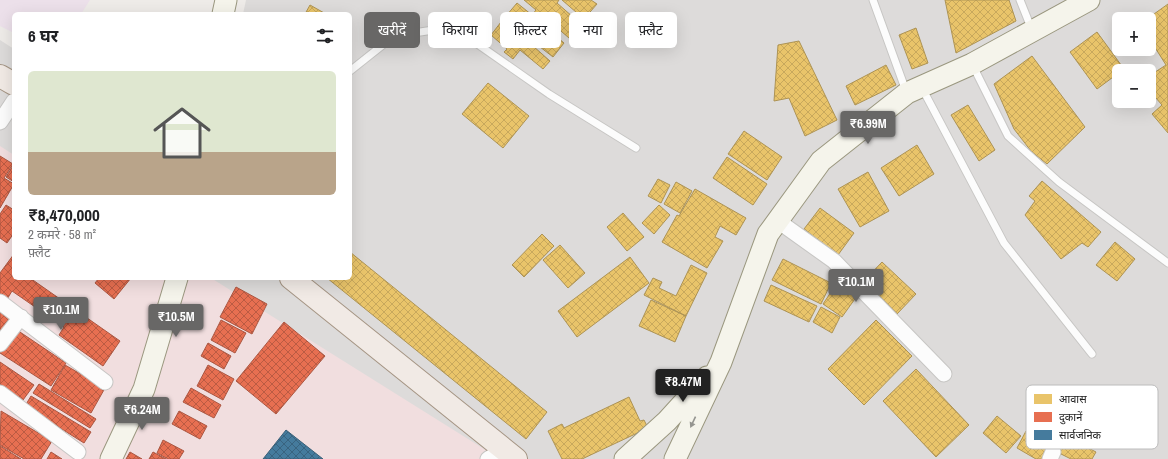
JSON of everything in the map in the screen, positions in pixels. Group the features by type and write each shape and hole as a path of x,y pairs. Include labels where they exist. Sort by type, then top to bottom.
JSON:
{"main road":[{"path":"0,76 12,83"},
{"path":"293,280 503,456"}],"street":[{"path":"223,12 226,0"},
{"path":"677,457 721,362 768,234 821,161 914,90 972,64 1089,0"},
{"path":"0,122 12,104"},
{"path":"778,221 834,261 944,374"},
{"path":"111,459 144,389 176,280"},
{"path":"0,302 105,382"},
{"path":"0,344 21,317"},
{"path":"625,459 658,429 721,362"},
{"path":"0,393 78,452"},
{"path":"658,429 677,457"}],"lane":[{"path":"873,0 914,90 1004,243 1092,354"},
{"path":"1020,0 1032,30"},
{"path":"352,70 394,36 453,27 549,94 636,148"},
{"path":"972,64 1008,136 1058,182 1168,263"}],"shaded area":[{"path":"0,0 90,0 82,12 12,12 12,32 0,26"},
{"path":"246,0 1168,0 1168,459 0,459 0,40 12,48 12,280 352,280 352,12 243,12"},
{"path":"0,146 12,154 12,280 214,280 500,459 0,459"}],"building: आवास":[{"path":"524,0 559,0 557,3 569,14 569,38 561,31 561,12 534,12 536,10"},
{"path":"562,0 591,0 597,4 590,12 576,12"},
{"path":"945,0 1009,0 1016,21 956,53"},
{"path":"517,3 528,12 509,12"},
{"path":"1168,4 1168,133 1152,114 1162,105 1156,98 1156,71 1166,65 1156,49 1156,13"},
{"path":"310,5 322,12 306,12"},
{"path":"500,23 500,43 492,36"},
{"path":"916,28 928,63 912,69 899,35"},
{"path":"1097,32 1112,53 1112,56 1115,56 1120,64 1112,64 1112,78 1097,89 1070,52"},
{"path":"799,41 837,120 805,136 789,98 774,101 778,45"},
{"path":"506,48 535,48 550,61 543,69 520,50 513,59 504,52 507,49"},
{"path":"541,48 560,48 553,57"},
{"path":"1032,56 1085,127 1047,164 1031,151 1014,129 994,84"},
{"path":"886,65 896,85 855,105 846,86"},
{"path":"488,83 529,116 503,148 462,114"},
{"path":"968,105 995,150 979,161 951,115"},
{"path":"744,131 782,157 767,180 728,154"},
{"path":"917,145 934,174 899,196 881,168"},
{"path":"727,157 767,184 753,205 713,178"},
{"path":"868,172 889,211 860,227 838,189"},
{"path":"658,179 670,185 661,203 648,196"},
{"path":"1042,181 1101,232 1088,247 1082,243 1061,259 1025,215 1035,201 1029,196"},
{"path":"676,182 692,191 680,213 664,204"},
{"path":"695,189 746,218 736,235 720,226 715,237 723,241 707,268 662,242 677,215 679,216"},
{"path":"659,205 670,215 654,234 642,223"},
{"path":"820,208 854,233 838,255 804,229"},
{"path":"623,213 644,237 627,251 607,227"},
{"path":"542,234 554,246 524,277 512,265"},
{"path":"1115,242 1135,259 1117,281 1096,265"},
{"path":"560,245 585,273 568,288 543,260"},
{"path":"352,254 547,412 526,439 329,280 352,280"},
{"path":"630,257 649,283 577,337 558,311"},
{"path":"783,259 831,283 821,304 772,280"},
{"path":"882,262 916,294 897,314 863,282"},
{"path":"691,265 707,273 686,316 644,295 653,278 662,282 659,288 676,296"},
{"path":"837,283 857,296 842,317 823,304"},
{"path":"771,285 817,306 809,322 764,301"},
{"path":"651,300 686,316 675,342 639,326"},
{"path":"821,307 840,317 832,333 813,322"},
{"path":"876,320 912,356 864,405 828,369"},
{"path":"916,369 969,425 936,457 883,401"},
{"path":"629,397 640,421 644,420 648,428 582,459 562,459 548,431 562,424 564,428"},
{"path":"997,416 1021,436 1006,453 983,433"},
{"path":"1026,431 1026,449 1051,449 1045,459 1036,459 1017,448"},
{"path":"1058,449 1090,449 1096,452 1092,459 1071,459 1057,452"}],"building: दुकानें":[{"path":"0,156 12,163 4,178 12,183 12,187 0,208"},
{"path":"12,167 12,181 6,177"},
{"path":"6,205 12,209 12,236 7,243 0,238 0,214"},
{"path":"12,257 12,280 33,280 120,341 103,366 59,335 64,327 12,291 6,301 0,297 0,273"},
{"path":"97,280 129,280 114,299 95,283"},
{"path":"236,287 267,304 252,334 220,317"},
{"path":"0,311 14,320 5,334 0,331"},
{"path":"221,320 246,333 235,353 211,340"},
{"path":"284,322 325,356 276,414 236,381"},
{"path":"14,328 66,363 51,386 0,353 0,349"},
{"path":"208,343 231,356 224,369 201,356"},
{"path":"0,362 34,385 23,400 0,384"},
{"path":"65,365 105,388 91,413 51,390"},
{"path":"208,365 234,379 223,400 197,386"},
{"path":"39,384 96,419 90,428 33,393"},
{"path":"191,388 221,405 214,418 183,402"},
{"path":"31,396 91,432 84,443 25,406"},
{"path":"1,411 52,441 41,459 24,459 0,445"},
{"path":"179,411 207,426 200,439 172,424"},
{"path":"163,440 184,451 179,459 168,459 157,453"},
{"path":"0,446 21,459 0,459"},
{"path":"51,452 62,459 47,459"},
{"path":"130,452 142,459 126,459"},
{"path":"153,452 166,459 149,459"}],"building: सार्वजनिक":[{"path":"286,430 323,459 263,459"}]}
